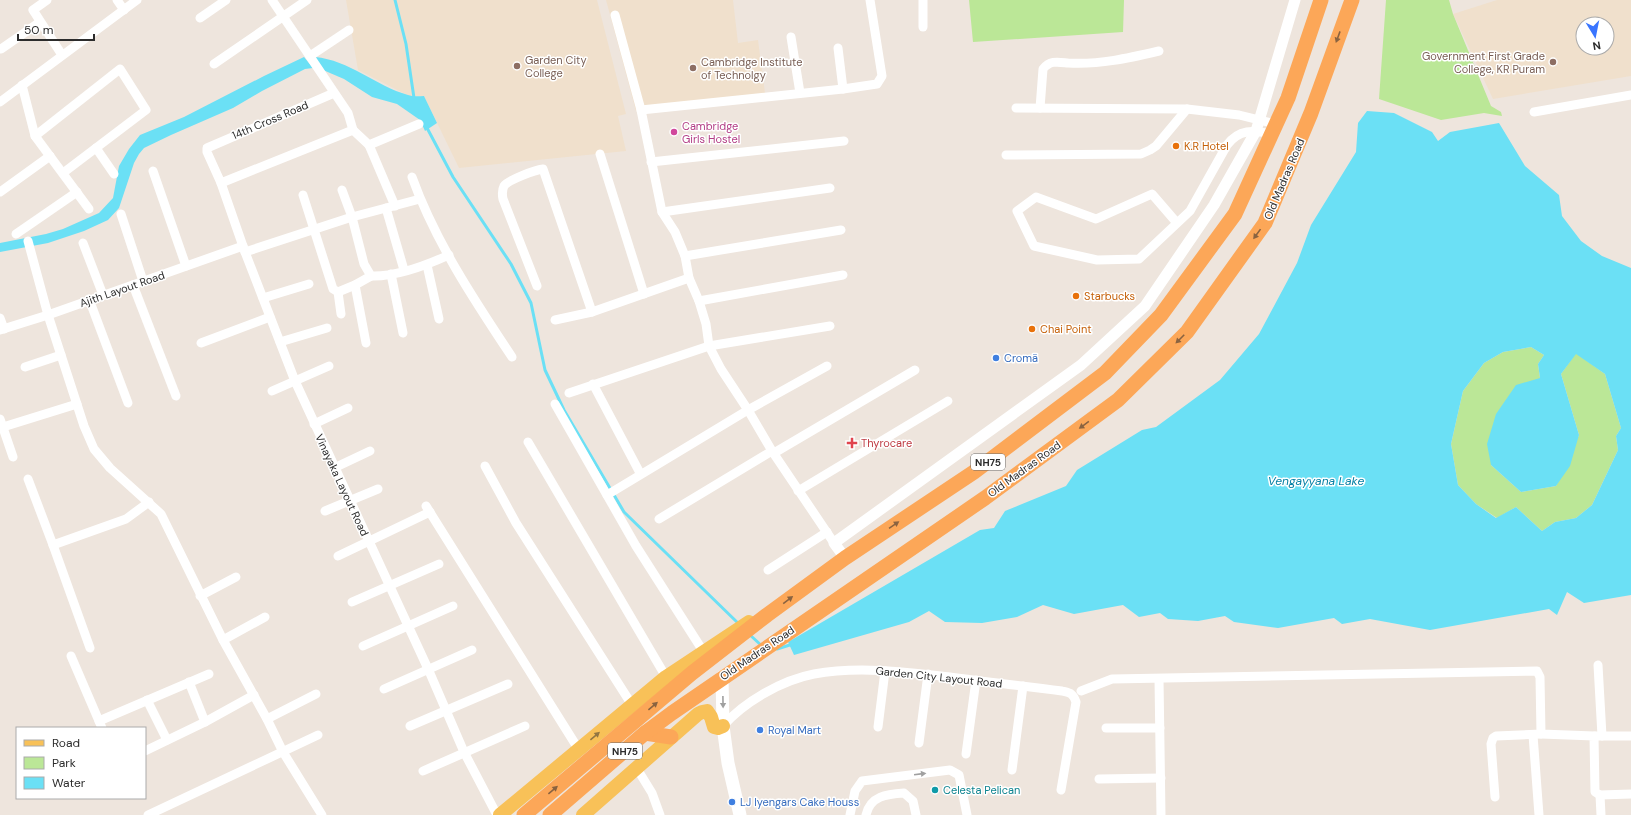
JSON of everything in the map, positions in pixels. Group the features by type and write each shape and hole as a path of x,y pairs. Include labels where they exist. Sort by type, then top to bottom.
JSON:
{"highway":[{"name":"Old Madras Road","path":"524,815 692,673 767,615 845,558 974,472 1105,372 1161,315 1235,214 1288,98 1320,0"},
{"name":"Old Madras Road","path":"550,815 646,733 722,677 985,498 1112,405 1187,332 1265,223 1311,113 1352,0"},
{"path":"646,733 671,737"}],"main road":[{"path":"500,815 666,677 747,623 767,615"},
{"path":"722,677 722,726 728,763 740,815"},
{"path":"583,815 636,767 702,712 707,711 711,717 714,727 718,728 722,726"}],"street":[{"path":"47,0 33,10 62,55"},
{"path":"117,0 124,10"},
{"path":"0,102 138,0"},
{"path":"200,18 226,0"},
{"path":"272,0 348,113 353,130 369,145 395,206"},
{"path":"214,64 307,0"},
{"path":"641,110 877,84 882,76 870,0"},
{"path":"923,0 923,27"},
{"path":"834,543 1081,365 1145,306 1214,205 1256,131 1258,120 1295,0"},
{"path":"615,15 641,110 662,212 675,232 685,256 689,278 699,301 706,324 709,346 725,376 798,491 845,558"},
{"path":"1,49 40,22"},
{"path":"310,56 349,30"},
{"path":"791,37 800,93"},
{"path":"838,48 842,89"},
{"path":"1040,108 1043,69 1047,64 1053,62 1079,64 1114,61 1159,52"},
{"path":"35,136 120,69 146,110 63,173"},
{"path":"22,85 35,136 89,209"},
{"name":"14th Cross Road","path":"207,148 334,93"},
{"path":"1534,112 1631,95"},
{"path":"1016,108 1187,109 1239,115 1258,120 1274,129"},
{"path":"1006,154 1141,154 1156,146 1187,109"},
{"path":"369,145 419,124"},
{"path":"1177,223 1152,194 1096,219 1036,197 1017,211 1034,246 1097,260 1139,259 1190,211 1227,145 1233,138 1240,134 1274,129"},
{"path":"221,183 353,130"},
{"path":"652,162 844,141"},
{"path":"96,148 114,174"},
{"name":"Vinayaka Layout Road","path":"207,148 206,152 221,183 244,249 295,381 429,671 464,752 497,815"},
{"path":"600,154 644,294"},
{"path":"0,192 50,156"},
{"path":"537,286 503,199 502,190 506,183 542,169 592,312"},
{"path":"153,171 186,266"},
{"path":"412,177 420,200 449,255 485,316 512,357"},
{"path":"662,212 830,188"},
{"path":"342,190 352,217 364,264 371,276"},
{"path":"16,234 77,192"},
{"path":"303,195 333,289 338,292"},
{"name":"Ajith Layout Road","path":"2,329 48,315 89,299 186,266 352,217 420,200"},
{"path":"386,208 404,270"},
{"path":"121,214 143,281"},
{"path":"685,256 842,230"},
{"path":"28,241 48,315 84,426 94,449 110,468 137,494 149,502 161,514 200,596 223,640 267,719 283,752 322,815"},
{"path":"83,243 103,295"},
{"path":"338,292 371,276 392,274 427,265 449,255"},
{"path":"427,265 438,319"},
{"path":"392,274 403,333"},
{"path":"699,301 843,274"},
{"path":"555,320 592,312 689,278"},
{"path":"263,298 310,284"},
{"path":"133,285 176,396"},
{"path":"355,285 366,344"},
{"path":"338,292 341,314"},
{"path":"89,299 128,403"},
{"path":"201,343 270,317"},
{"path":"0,318 2,329"},
{"path":"569,393 709,346 830,326"},
{"path":"280,342 327,328"},
{"path":"25,367 61,355"},
{"path":"272,391 330,366"},
{"path":"607,494 748,410 827,366"},
{"path":"659,519 915,370"},
{"path":"593,384 640,473"},
{"path":"798,491 948,401"},
{"path":"13,457 2,423 77,404"},
{"path":"555,404 636,546 703,651"},
{"path":"314,424 348,408"},
{"path":"528,442 666,677"},
{"path":"334,468 370,451"},
{"path":"485,466 516,523 632,705"},
{"path":"28,479 54,545 90,648"},
{"path":"325,511 378,489"},
{"path":"54,545 126,519 149,502"},
{"path":"338,556 369,542 428,509 579,750"},
{"path":"768,570 827,532"},
{"path":"352,602 439,564"},
{"path":"200,596 236,577"},
{"path":"363,646 453,606"},
{"path":"223,640 265,617"},
{"path":"384,689 429,671 472,650"},
{"path":"71,656 100,725 148,700 209,674"},
{"path":"1598,665 1598,736 1595,792 1600,796 1631,794"},
{"name":"Garden City Layout Road","path":"722,726 750,702 797,678 814,674 862,670 885,671 928,674 1062,691 1071,693 1076,702 1061,790"},
{"path":"878,726 885,671"},
{"path":"1081,691 1112,679 1537,671 1540,677 1537,734 1539,815"},
{"path":"919,743 928,674"},
{"path":"1158,679 1161,815"},
{"path":"966,754 976,680"},
{"path":"189,682 205,722"},
{"path":"410,726 508,684"},
{"path":"1012,770 1023,686"},
{"path":"267,719 316,694"},
{"path":"146,750 205,722 254,695"},
{"path":"148,700 167,740"},
{"path":"423,771 525,726"},
{"path":"1106,728 1160,728"},
{"path":"1495,797 1491,744 1493,738 1496,736 1537,734 1631,736"},
{"path":"148,815 318,735"},
{"path":"636,767 652,793 660,815"},
{"path":"850,815 855,790 862,781 950,770 959,775 967,815"},
{"path":"892,777 894,794"},
{"path":"1099,779 1161,778"},
{"path":"866,815 874,799 886,794 904,792 913,801 916,815"},
{"path":"1600,796 1601,815"}],"shaded area":[{"name":"Garden City College","path":"346,0 597,0 626,114 618,116 626,151 459,168 424,96 409,96 358,70"},
{"name":"Cambridge Institute of Technolgy","path":"606,0 733,0 738,43 758,40 765,93 636,111"},
{"name":"Government First Grade College, KR Puram","path":"1497,0 1631,0 1631,76 1493,99 1453,14"}],"green space":[{"path":"969,0 1124,0 1123,32 973,42"},
{"path":"1386,0 1449,0 1453,14 1491,106 1501,112 1502,116 1484,113 1441,120 1379,99"},
{"path":"1531,347 1544,355 1538,364 1540,378 1491,465 1521,492 1556,486 1579,435 1561,374 1576,353 1605,374 1621,428 1616,436 1618,450 1592,505 1576,518 1555,522 1542,531 1516,507 1497,518 1476,504 1458,485 1451,444 1463,391 1484,363 1503,352"}],"water":[{"path":"304,57 313,68 305,69 233,108 144,148 134,163 119,208 108,220 84,231 48,243 0,252 0,243 63,229 99,213 113,198 119,166 129,149 140,135 184,117"},
{"path":"315,57 327,59 351,68 396,91 412,96 424,96 437,123 425,131 420,120 397,104 372,97 344,79 323,70"},
{"name":"Vengayyana Lake","path":"1367,111 1394,113 1432,132 1438,141 1450,132 1499,123 1525,166 1559,195 1562,216 1581,241 1602,256 1631,268 1631,595 1584,603 1567,592 1557,615 1549,609 1430,630 1370,619 1342,624 1334,618 1278,628 1234,622 1225,616 1198,621 1168,619 1160,613 1139,617 1123,605 1074,614 1043,605 1017,617 982,623 945,622 929,611 909,622 794,655 788,642 980,530 994,528 1005,511 1066,486 1077,470 1142,430 1156,427 1220,380 1259,334 1297,263 1311,225 1356,152 1358,123","holes":["1531,347 1544,355 1538,364 1540,378 1516,385 1496,414 1487,444 1491,465 1521,492 1556,486 1570,466 1579,435 1561,374 1576,354 1605,374 1621,428 1616,436 1618,450 1592,505 1576,518 1555,522 1542,531 1516,507 1496,518 1476,504 1458,485 1451,444 1463,391 1484,363 1503,352"]}],"waterway":[{"path":"395,0 406,44 414,98"},
{"path":"426,126 453,177 511,264 531,303 545,370 564,410 624,512 740,625"},
{"path":"750,635 762,646"},
{"path":"777,649 793,644"}],"place":[{"name":"Government First Grade College, KR Puram","path":"1553,62"},
{"name":"Garden City College","path":"517,66"},
{"name":"Cambridge Institute of Technolgy","path":"693,68"},
{"name":"Cambridge Girls Hostel","path":"674,132"},
{"name":"K.R Hotel","path":"1176,146"},
{"name":"Starbucks","path":"1076,296"},
{"name":"Chai Point","path":"1032,329"},
{"name":"Cromā","path":"996,358"},
{"name":"Thyrocare","path":"852,443"},
{"name":"Royal Mart","path":"760,730"},
{"name":"Celesta Pelican","path":"935,790"},
{"name":"LJ Iyengars Cake Houss","path":"732,802"}]}
